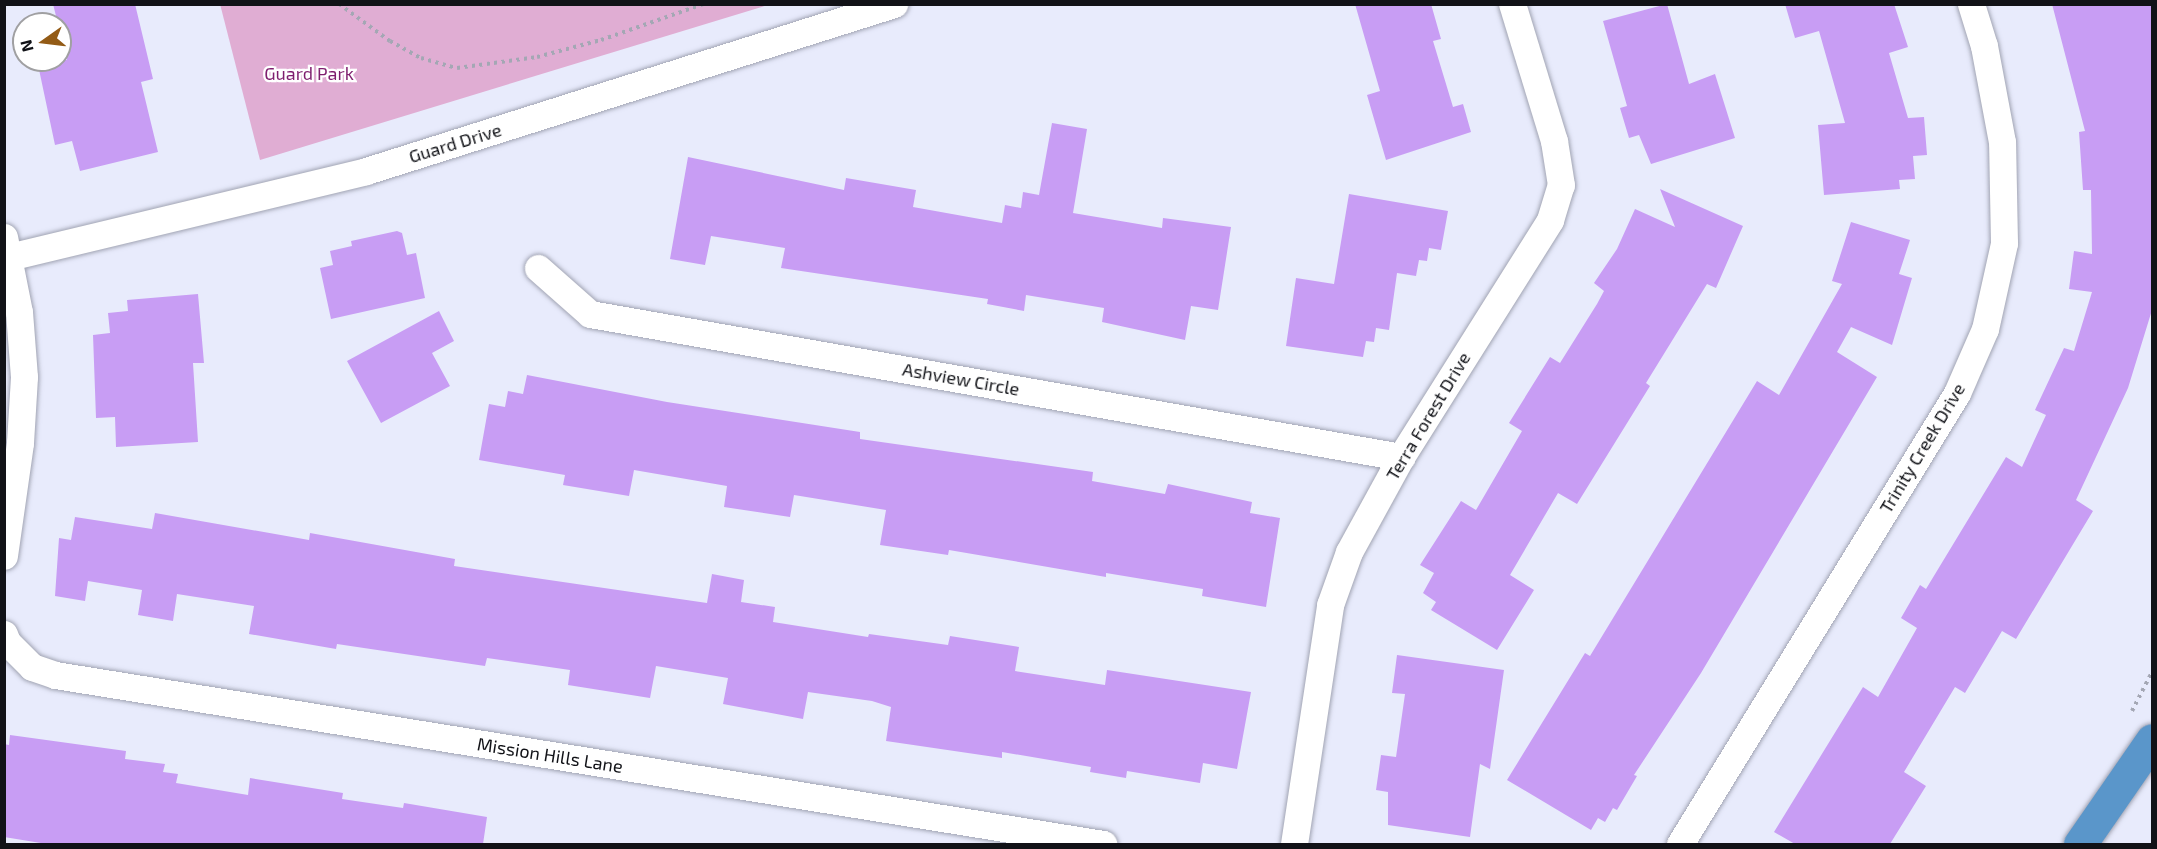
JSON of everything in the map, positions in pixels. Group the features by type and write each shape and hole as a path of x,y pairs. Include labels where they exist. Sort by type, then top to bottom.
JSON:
{"highway":[{"path":"2080,844 2152,740"}],"street":[{"name":"Guard Drive","path":"7,247 366,171 894,4"},
{"name":"Terra Forest Drive","path":"1294,844 1330,605 1349,552 1401,457 1550,220 1561,185 1554,141 1512,4"},
{"name":"Trinity Creek Drive","path":"1680,844 1957,393 1985,329 2004,243 2002,142 1984,46 1971,4"},
{"path":"4,556 20,443 24,377 7,247"},
{"name":"Ashview Circle","path":"538,267 590,314 1401,457"},
{"name":"Mission Hills Lane","path":"6,638 32,667 55,675 1103,844"}],"path":[{"path":"339,4 390,41 421,58 457,69 537,57 601,40 704,4"}],"green space":[{"name":"Guard Park","path":"220,4 768,4 768,5 260,160"}],"building":[{"path":"53,4 135,4 153,79 141,82 158,152 80,171 72,141 55,145 40,72 72,72 72,12 55,12"},
{"path":"1355,4 1431,4 1441,39 1433,41 1453,107 1463,104 1471,132 1386,160 1367,95 1380,91"},
{"path":"1667,4 1689,84 1715,74 1735,138 1651,164 1639,135 1629,138 1620,108 1627,106 1603,21"},
{"path":"1785,4 1894,4 1908,47 1889,53 1908,118 1924,117 1927,155 1913,156 1915,179 1899,180 1900,189 1824,195 1818,125 1845,123 1819,31 1795,38"},
{"path":"2052,4 2152,4 2152,310 2128,388 2076,500 2093,511 2016,639 2002,631 1965,693 1955,687 1904,772 1926,786 1890,844 1795,844 1774,832 1863,687 1878,697 1917,628 1901,618 1920,585 1926,589 2006,457 2022,467 2046,415 2035,410 2064,348 2074,351 2092,292 2069,289 2074,251 2092,254 2091,190 2083,190 2079,132 2085,131"},
{"path":"1052,123 1087,129 1073,213 1162,228 1163,218 1231,227 1218,310 1191,306 1185,340 1102,322 1104,308 1026,295 1024,311 987,304 988,299 781,268 785,248 711,236 705,265 670,259 688,157 844,190 846,178 916,190 913,207 1002,223 1005,205 1021,208 1023,192 1039,195"},
{"path":"1660,189 1743,226 1716,288 1707,284 1646,383 1650,386 1577,504 1558,493 1510,575 1534,590 1497,650 1431,610 1436,602 1423,593 1434,573 1420,565 1461,501 1476,510 1522,431 1509,423 1550,357 1560,363 1597,304 1604,291 1594,283 1617,249 1635,209 1675,227"},
{"path":"1349,194 1448,211 1441,250 1429,248 1427,261 1419,260 1416,276 1397,273 1389,330 1376,328 1374,342 1366,341 1363,357 1286,346 1296,278 1334,284"},
{"path":"1851,222 1910,240 1899,274 1912,278 1892,345 1851,327 1837,352 1877,377 1701,673 1634,775 1637,776 1617,810 1613,808 1605,822 1598,818 1591,830 1507,780 1585,653 1590,656 1757,381 1779,395 1842,284 1832,281"},
{"path":"397,231 402,233 407,255 416,253 425,298 331,319 320,268 333,265 330,251 352,246 351,241"},
{"path":"198,294 204,363 193,363 198,442 116,447 115,417 96,418 93,335 110,333 108,313 128,311 127,300"},
{"path":"439,311 454,341 432,353 450,386 381,423 347,361"},
{"path":"527,375 667,402 860,432 860,439 1093,472 1092,481 1165,494 1168,484 1252,502 1250,513 1280,518 1266,607 1202,596 1203,589 1106,573 1106,577 949,550 948,555 880,545 886,510 794,495 790,517 724,507 727,486 634,470 629,496 563,485 565,475 479,460 489,404 505,407 508,391 523,394"},
{"path":"155,513 309,540 310,533 455,559 454,566 707,603 712,574 744,580 741,602 775,607 773,622 868,637 869,634 948,645 950,636 1019,647 1015,671 1105,685 1107,670 1251,692 1237,769 1203,763 1200,783 1127,771 1126,778 1090,772 1091,767 1002,752 1002,758 886,741 891,707 872,701 808,692 803,719 723,704 728,678 656,666 650,698 568,685 570,670 487,658 485,666 337,644 336,649 249,634 254,606 177,594 173,621 138,615 142,590 88,581 85,601 55,596 59,538 71,540 75,517 152,529"},
{"path":"1397,655 1504,670 1490,769 1480,764 1470,837 1388,825 1388,792 1376,790 1381,755 1396,757 1405,694 1392,693"},
{"path":"10,735 126,751 125,759 165,764 163,772 178,774 176,783 248,795 250,778 343,793 342,799 403,808 404,803 487,817 483,844 47,844 4,837 4,744 9,745"}]}
